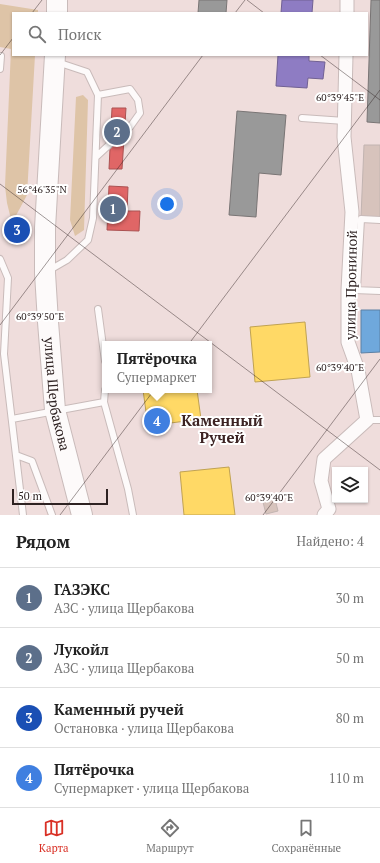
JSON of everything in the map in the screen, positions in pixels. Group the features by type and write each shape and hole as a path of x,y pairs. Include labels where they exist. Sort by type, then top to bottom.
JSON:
{"main road":[{"path":"57,12 58,0"},
{"name":"улица Щербакова","path":"54,58 46,228 45,273 48,322 55,410 82,515"}],"street":[{"path":"347,12 348,0"},
{"name":"улица Прониной","path":"346,56 344,137 352,212 352,290 348,342 358,370 367,420"},
{"path":"324,515 329,509 321,481 324,459 367,420"}],"lane":[{"path":"0,69 1,56"},
{"path":"45,273 67,260 88,240 93,218 96,157 98,95 87,72 54,58"},
{"path":"98,95 130,89 138,100 140,113 130,127 124,132"},
{"path":"302,118 344,121"},
{"path":"96,157 110,144"},
{"path":"380,220 361,219 352,290 380,291"},
{"path":"0,258 8,278 4,354 23,515"},
{"path":"98,309 102,341"},
{"path":"105,393 104,402 128,489 133,515"},
{"path":"12,418 104,402"},
{"path":"367,420 380,420"},
{"path":"16,455 32,461 52,515"}],"shaded area":[{"path":"0,4 38,10 38,12 12,12 12,56 35,56 27,195 12,223 5,186 11,49 0,47"},
{"path":"83,95 88,100 84,230 75,236 70,220 76,97"}],"building: Жильё":[{"path":"305,322 310,377 255,382 250,327"},
{"path":"143,393 197,393 201,419 148,426"},
{"path":"229,467 235,515 184,515 180,472"}],"building: Торговля":[{"path":"112,108 126,108 122,169 109,169"},
{"path":"109,186 128,187 127,211 140,211 139,231 107,230"}],"building: Офисы":[{"path":"282,0 313,0 312,12 281,12"},
{"path":"278,56 309,56 309,61 325,62 323,79 308,78 307,88 276,86"}],"building: Школы":[{"path":"361,310 380,310 380,352 361,353"}],"building: Промзона":[{"path":"199,0 227,0 226,12 198,12"},
{"path":"371,0 380,0 380,123 367,122"},
{"path":"237,111 286,115 281,175 259,173 256,217 229,215"}],"building: Прочее":[{"path":"364,145 380,145 380,218 361,217"},
{"path":"275,499 278,511 266,514 263,502"}],"place":[{"name":"Лукойл","path":"117,132"},
{"name":"ГАЗЭКС","path":"113,209"},
{"name":"Каменный ручей","path":"17,230"},
{"name":"Пятёрочка","path":"157,421"}],"district":[{"name":"Каменный Ручей","path":"222,430"}]}
